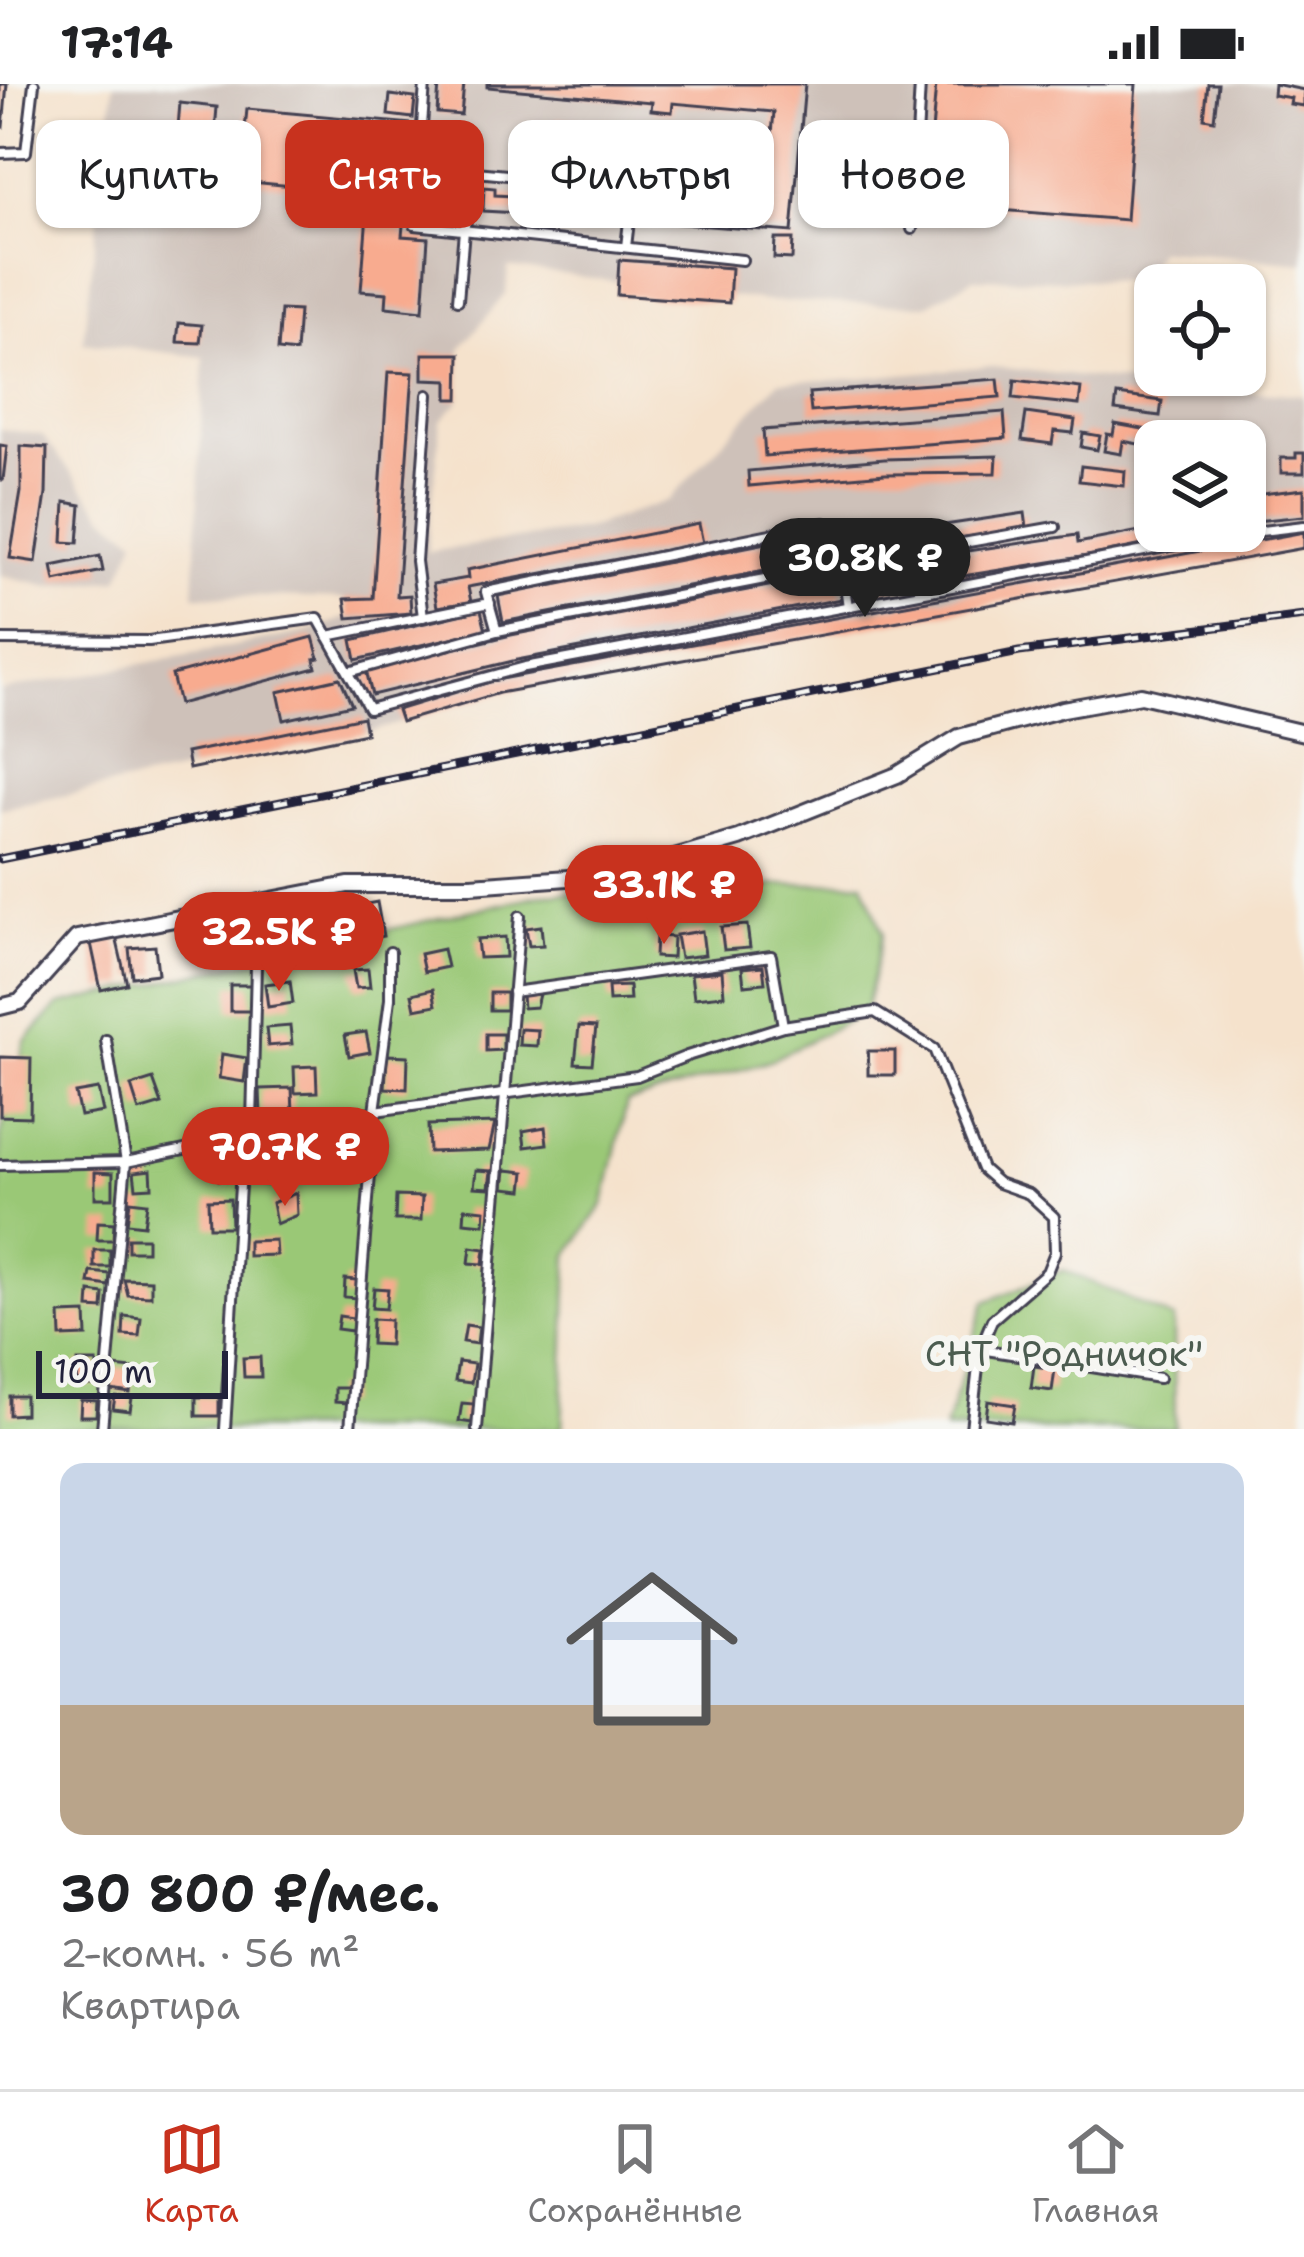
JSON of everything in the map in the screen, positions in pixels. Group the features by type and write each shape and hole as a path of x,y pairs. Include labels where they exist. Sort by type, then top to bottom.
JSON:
{"street":[{"path":"0,1007 20,1002 77,938 348,884 471,885 582,877 667,859 739,838 898,775 959,737 1063,709 1142,695 1304,733"}],"lane":[{"path":"0,153 26,152 34,84"},
{"path":"425,84 415,225 742,260"},
{"path":"912,229 920,84"},
{"path":"458,300 464,230 476,172 508,175"},
{"path":"626,248 628,228"},
{"path":"423,617 416,561 428,395"},
{"path":"497,632 486,592 824,523"},
{"path":"0,640 149,641 318,618 369,709 525,668 1234,534 1304,526"},
{"path":"349,672 497,632 1055,527"},
{"path":"842,564 848,607"},
{"path":"328,636 490,603"},
{"path":"477,1429 520,916"},
{"path":"350,1429 375,1111 390,999 390,952"},
{"path":"513,992 771,956 783,1026"},
{"path":"224,1429 243,1137 252,1122 256,965"},
{"path":"0,1165 126,1162 375,1111 638,1076 783,1026 875,1012 934,1049 982,1168 998,1184 1029,1194 1054,1217 1055,1252 1047,1272 992,1320 980,1349 971,1429"},
{"path":"102,1429 126,1162 106,1040"},
{"path":"980,1349 1159,1378"}],"shaded area":[{"path":"114,84 1304,84 1304,263 1158,250 1149,264 1134,264 1134,281 974,278 927,305 765,301 508,267 506,293 461,348 460,400 441,421 427,552 585,529 669,500 779,381 989,366 1134,383 1134,396 1304,395 1304,548 499,693 366,733 0,809 0,691 307,632 348,617 344,599 194,595 204,357 83,342 97,228 261,228 261,120 110,120"},
{"path":"0,429 42,435 104,515 136,539 119,579 50,586 0,575"}],"green space":[{"path":"863,882 883,933 865,1012 767,1062 627,1102 604,1203 568,1255 562,1429 0,1429 0,1138 25,1041 59,1005 544,894"},
{"name":"СНТ \"Родничок\"","path":"1064,1270 1174,1319 1175,1429 945,1429 985,1302"}],"building":[{"path":"0,84 7,84 3,127 0,126"},
{"path":"439,84 464,84 461,115 437,113"},
{"path":"805,84 802,120 798,120 792,232 737,228 774,228 774,112 673,103 672,112 651,110 652,102 487,87"},
{"path":"936,84 1136,84 1126,220 1009,211 1009,120 933,120"},
{"path":"1208,84 1218,84 1214,120 1204,118"},
{"path":"1274,84 1304,90 1304,106 1273,95"},
{"path":"390,95 415,98 413,118 388,115"},
{"path":"180,103 217,107 216,120 179,120"},
{"path":"247,109 369,120 285,120 285,185 261,183 261,120 246,120"},
{"path":"484,187 495,188 495,195 508,196 508,212 484,211"},
{"path":"366,228 403,228 402,236 428,238 423,311 386,307 387,293 361,291"},
{"path":"775,239 793,239 792,259 774,258"},
{"path":"619,260 731,268 729,303 617,295"},
{"path":"281,310 299,311 296,352 278,350"},
{"path":"179,323 202,325 200,343 177,342"},
{"path":"423,354 460,354 459,399 448,399 448,380 423,379"},
{"path":"388,372 413,373 397,596 410,595 411,613 348,618 345,599 373,598"},
{"path":"998,379 1000,397 811,412 809,393"},
{"path":"1015,380 1081,388 1079,405 1013,398"},
{"path":"1117,395 1162,401 1160,416 1115,410"},
{"path":"1004,412 1006,438 765,456 763,430"},
{"path":"1026,413 1075,420 1073,433 1054,431 1052,444 1022,440"},
{"path":"1115,424 1134,427 1134,443 1123,441 1121,454 1104,451 1107,434 1113,435"},
{"path":"1083,433 1100,436 1097,450 1081,447"},
{"path":"0,445 7,446 3,480 0,480"},
{"path":"21,446 47,448 36,562 10,558 21,492"},
{"path":"1296,453 1304,453 1304,473 1281,473 1281,458 1296,458"},
{"path":"997,456 996,473 885,474 749,486 748,471 884,459"},
{"path":"1081,466 1125,471 1124,486 1079,481"},
{"path":"1304,489 1304,516 1266,520 1266,494"},
{"path":"65,502 81,505 78,543 63,542"},
{"path":"1025,513 1027,528 847,555 503,622 498,596 842,528 844,540"},
{"path":"699,524 703,543 468,587 471,602 437,607 433,584 468,578 467,570"},
{"path":"1134,532 1134,547 1094,555 857,593 854,579 866,576 864,566 1077,535 1078,543"},
{"path":"1304,532 1304,548 499,693 401,722 397,710 496,680 1195,552 1266,552 1266,539"},
{"path":"100,556 103,571 55,581 52,566"},
{"path":"837,573 841,599 517,660 372,695 366,670 511,635"},
{"path":"481,610 486,630 356,660 352,640"},
{"path":"313,637 319,658 314,659 316,668 179,704 172,675"},
{"path":"340,678 352,705 284,720 278,692"},
{"path":"363,717 366,733 189,769 186,753"},
{"path":"377,902 383,936 353,942 347,908"},
{"path":"223,923 224,951 201,952 200,925"},
{"path":"747,925 750,948 724,950 721,927"},
{"path":"541,926 543,945 529,946 526,928"},
{"path":"702,931 705,955 680,958 676,935"},
{"path":"300,932 305,955 281,959 276,936"},
{"path":"656,936 673,937 672,958 655,957"},
{"path":"116,937 127,984 101,990 91,943"},
{"path":"505,937 506,957 479,958 477,939"},
{"path":"155,946 158,974 132,977 129,948"},
{"path":"443,949 447,967 424,972 420,954"},
{"path":"763,966 765,983 744,985 742,968"},
{"path":"368,969 370,987 356,988 353,970"},
{"path":"722,971 724,995 694,998 691,974"},
{"path":"290,981 293,1003 268,1007 265,984"},
{"path":"230,985 251,985 251,1011 230,1011"},
{"path":"629,986 630,1000 609,1001 608,987"},
{"path":"433,989 436,1005 415,1009 412,994"},
{"path":"490,993 506,993 506,1010 490,1010"},
{"path":"539,994 536,1007 523,1008 522,995"},
{"path":"290,1026 292,1044 268,1046 266,1028"},
{"path":"579,1026 596,1027 592,1064 575,1063"},
{"path":"520,1029 538,1030 537,1046 519,1045"},
{"path":"366,1032 370,1052 349,1056 345,1035"},
{"path":"486,1034 503,1034 503,1050 486,1051"},
{"path":"868,1051 895,1051 895,1075 868,1075"},
{"path":"222,1054 247,1058 244,1082 219,1078"},
{"path":"387,1055 408,1056 407,1089 385,1088"},
{"path":"0,1057 31,1058 30,1117 0,1116"},
{"path":"316,1066 317,1092 295,1093 294,1067"},
{"path":"153,1079 162,1104 139,1111 131,1086"},
{"path":"292,1088 293,1114 261,1115 260,1089"},
{"path":"98,1089 103,1112 80,1116 75,1093"},
{"path":"495,1123 489,1150 429,1152 428,1125"},
{"path":"545,1127 547,1144 525,1147 523,1131"},
{"path":"221,1155 234,1156 232,1181 219,1180"},
{"path":"352,1159 363,1159 363,1177 353,1177"},
{"path":"151,1170 152,1187 136,1188 134,1172"},
{"path":"476,1170 491,1171 489,1188 474,1187"},
{"path":"506,1170 525,1172 523,1190 504,1188"},
{"path":"95,1172 113,1173 113,1198 95,1198"},
{"path":"253,1173 268,1174 267,1185 252,1184"},
{"path":"296,1193 297,1215 276,1224 272,1203"},
{"path":"396,1196 422,1197 421,1220 395,1220"},
{"path":"230,1199 231,1227 209,1227 208,1200"},
{"path":"130,1201 147,1203 144,1225 127,1223"},
{"path":"465,1208 485,1210 484,1224 464,1222"},
{"path":"98,1222 114,1223 113,1240 97,1240"},
{"path":"128,1238 147,1238 147,1251 128,1251"},
{"path":"275,1240 276,1255 248,1256 248,1241"},
{"path":"471,1247 485,1249 483,1264 469,1263"},
{"path":"94,1250 110,1250 110,1267 94,1267"},
{"path":"91,1272 110,1274 109,1286 89,1283"},
{"path":"124,1279 151,1280 151,1296 128,1295"},
{"path":"345,1279 357,1280 356,1298 344,1297"},
{"path":"374,1288 388,1289 386,1309 372,1308"},
{"path":"90,1292 104,1294 103,1309 89,1308"},
{"path":"86,1313 87,1336 61,1337 60,1314"},
{"path":"124,1316 141,1318 139,1336 123,1335"},
{"path":"339,1316 353,1318 352,1331 337,1329"},
{"path":"372,1319 390,1320 389,1345 371,1344"},
{"path":"466,1325 479,1327 477,1344 463,1342"},
{"path":"260,1357 261,1377 244,1377 243,1358"},
{"path":"78,1362 97,1362 97,1385 77,1385"},
{"path":"458,1362 474,1364 471,1383 455,1381"},
{"path":"1034,1366 1055,1369 1052,1391 1031,1388"},
{"path":"114,1367 133,1369 130,1393 111,1390"},
{"path":"335,1388 348,1388 347,1403 335,1402"},
{"path":"9,1396 25,1396 25,1414 9,1415"},
{"path":"115,1397 132,1398 130,1411 113,1409"},
{"path":"196,1397 219,1397 219,1416 196,1416"},
{"path":"81,1400 97,1401 96,1416 80,1416"},
{"path":"988,1401 1015,1405 1012,1422 986,1418"},
{"path":"462,1403 474,1404 472,1423 459,1421"}],"railway":[{"path":"0,859 1019,652 1304,616"}]}
